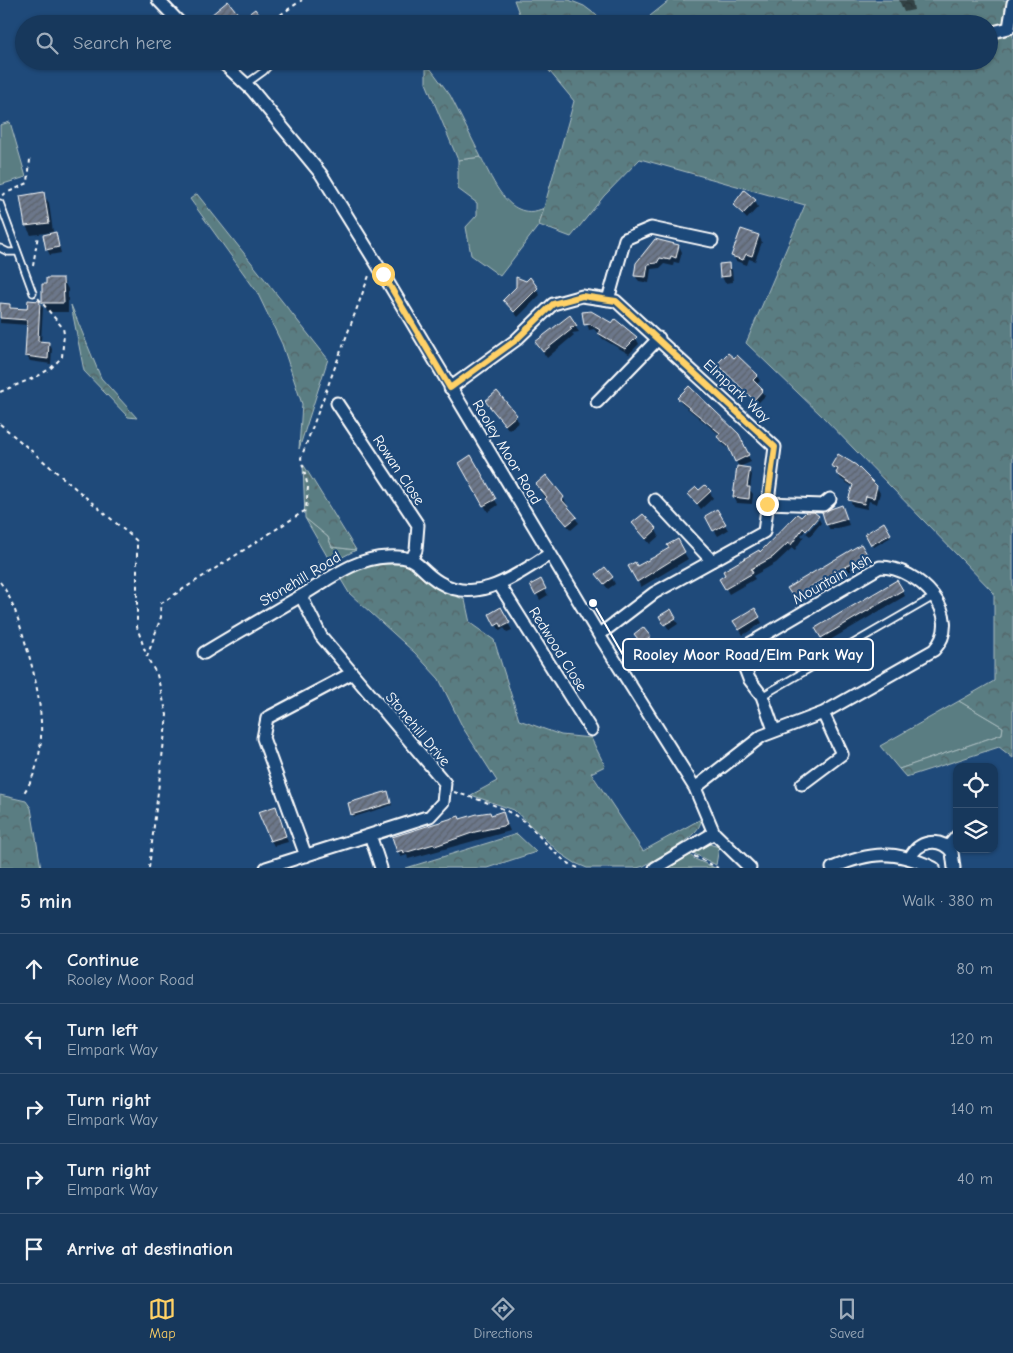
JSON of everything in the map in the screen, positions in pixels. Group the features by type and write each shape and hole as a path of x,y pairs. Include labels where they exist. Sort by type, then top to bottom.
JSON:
{"street":[{"path":"158,0 172,15"},
{"path":"998,31 1009,28 1013,2"},
{"name":"Rooley Moor Road","path":"231,70 246,84 321,174 450,388 502,470 599,636 695,788 714,833 750,868"},
{"path":"608,300 625,239 651,228 712,241"},
{"name":"Elmpark Way","path":"450,388 516,340 553,304 582,296 616,301 659,338 775,447 764,532 654,593 599,636"},
{"path":"597,402 659,338"},
{"name":"Rowan Close","path":"337,403 418,524 416,550 412,558"},
{"path":"767,504 822,505 830,499"},
{"path":"655,500 712,561"},
{"path":"412,558 439,582 462,590 483,590 499,584 550,554"},
{"name":"Stonehill Road","path":"204,653 356,562 387,556 412,558"},
{"name":"Mountain Ash","path":"774,730 762,696 749,679 741,658 749,644 880,567 898,569 928,588 935,596"},
{"name":"Redwood Close","path":"499,584 591,730"},
{"name":"Stonehill Drive","path":"266,868 430,816 443,802 445,783 321,636 301,596"},
{"path":"695,788 774,730 823,713 934,650 944,637 945,630 945,624 935,596"},
{"path":"306,856 264,738 267,718 352,673"},
{"path":"802,784 842,754 823,713"},
{"path":"655,868 714,833"},
{"path":"370,835 380,868"},
{"path":"948,847 953,841"},
{"path":"910,858 914,849 926,842 938,843 948,847 954,858 954,868"},
{"path":"832,868 864,856 889,855 910,858 934,868"}],"lane":[{"path":"246,84 265,70"},
{"path":"0,203 33,293"},
{"path":"0,248 8,252 17,252"},
{"path":"762,696 935,596"}],"path":[{"path":"280,15 302,0"},
{"path":"0,196 28,183 30,159"},
{"path":"24,271 34,266 38,235"},
{"path":"147,657 161,617 160,604 306,510 308,487 301,458 374,260"},
{"path":"0,392 38,376 51,368 62,357 63,328 33,293"},
{"path":"0,424 137,541 138,627 147,657 157,675 167,716 149,868"},
{"path":"0,582 8,593 18,618 32,662 40,701 39,761 32,782 23,794"},
{"path":"444,789 487,802 520,818 556,854 578,868"},
{"path":"688,848 696,858 718,868"}],"green space":[{"path":"514,0 569,0 584,6 596,15 520,15"},
{"path":"670,0 1013,0 1013,758 999,747 906,777 899,769 1002,734 1003,727 959,701 994,681 994,593 822,416 746,343 805,205 640,159 604,196 571,237 539,225 574,101 548,70 998,70 998,15 651,15"},
{"path":"426,70 431,70 450,95 481,157 458,160 426,83"},
{"path":"10,122 26,177 0,185 0,125"},
{"path":"481,157 497,188 512,205 522,210 532,211 544,208 539,225 500,276 471,255 466,227 477,215 477,203 458,189 458,160"},
{"path":"197,194 328,359 299,449 302,404 282,344 257,292 190,199"},
{"path":"71,305 101,378 137,418 128,417 84,371"},
{"path":"303,464 356,550 332,547 328,537 305,518"},
{"path":"305,518 328,537 332,547 356,550 331,563"},
{"path":"406,564 437,588 465,600 470,623 494,640 519,720 561,735 591,738 605,766 591,773 643,851 701,819 695,833 679,846 644,866 637,868 587,868 560,853 514,810 471,795 497,781 463,728 439,679 415,653 349,593 340,578 363,567"},
{"path":"959,701 1003,727 1002,734 899,769 880,746"},
{"path":"0,795 26,801 31,808 41,868 0,868"},
{"path":"517,834 536,852 487,868 406,868"},
{"path":"709,844 719,847 716,865 693,853"},
{"path":"690,855 695,859 715,868 669,868"}],"building":[{"path":"228,1 239,15 211,15"},
{"path":"255,9 260,15 247,15"},
{"path":"744,190 756,200 743,214 733,205"},
{"path":"44,192 49,223 25,226 20,196"},
{"path":"741,229 759,235 752,256 746,254 743,260 731,256"},
{"path":"56,232 59,247 46,250 43,235"},
{"path":"655,239 679,245 676,258 671,256 670,260 660,258 657,263 648,264 646,277 634,276 636,263"},
{"path":"729,263 730,276 720,277 719,264"},
{"path":"516,277 526,281 530,277 538,288 514,312 503,300 516,287"},
{"path":"46,278 63,278 64,303 42,303 42,284 46,284"},
{"path":"28,300 40,301 38,341 49,342 48,359 25,356 27,320 0,318 0,303 10,304 10,308 27,309"},
{"path":"591,311 612,323 615,319 637,337 625,349 598,333 600,330 590,324 584,325 582,312"},
{"path":"570,315 577,326 570,327 572,329 543,352 535,342"},
{"path":"728,353 734,358 737,355 758,375 753,380 763,390 754,400 717,364"},
{"path":"689,386 739,434 749,455 735,462 728,446 717,437 720,433 677,398"},
{"path":"497,391 517,415 505,425 485,401"},
{"path":"838,454 856,465 877,486 874,498 866,496 864,504 848,500 853,485 836,473 838,469 831,466"},
{"path":"471,455 496,499 483,506 459,463"},
{"path":"737,466 750,468 747,487 750,487 749,499 733,497"},
{"path":"546,475 564,497 562,500 577,517 567,525 545,499 547,497 536,484"},
{"path":"705,485 711,491 697,504 688,494 696,487 699,490"},
{"path":"842,505 847,519 826,525 822,512"},
{"path":"717,509 726,524 713,531 705,516"},
{"path":"806,512 814,512 819,516 806,531 803,528 791,545 788,543 773,557 751,569 753,573 725,589 719,579 725,575 723,571 759,550 760,552 797,514 801,517"},
{"path":"643,514 657,529 646,539 632,523"},
{"path":"884,522 891,534 871,545 865,534"},
{"path":"678,539 685,552 637,582 628,566 635,562 637,566 654,557 669,548 667,545"},
{"path":"861,544 867,554 793,597 787,588"},
{"path":"605,567 613,577 604,584 596,574"},
{"path":"541,579 546,589 535,595 530,585"},
{"path":"897,580 903,590 821,638 815,628"},
{"path":"501,607 510,623 502,627 500,623 495,626 489,614"},
{"path":"755,608 760,617 739,630 733,621"},
{"path":"671,609 676,618 664,625 659,616"},
{"path":"643,627 651,637 642,644 634,634"},
{"path":"388,791 391,803 351,815 348,803"},
{"path":"276,806 286,836 270,841 258,812"},
{"path":"503,811 507,825 475,832 435,846 434,844 404,853 403,850 397,852 392,837 459,816 460,819 477,814 490,812 491,815"}],"place":[{"name":"Rooley Moor Road/Elm Park Way","path":"593,603"}],"route":[{"path":"383,274 450,388 516,340 553,304 582,296 616,301 659,338 775,447 767,504"}]}
